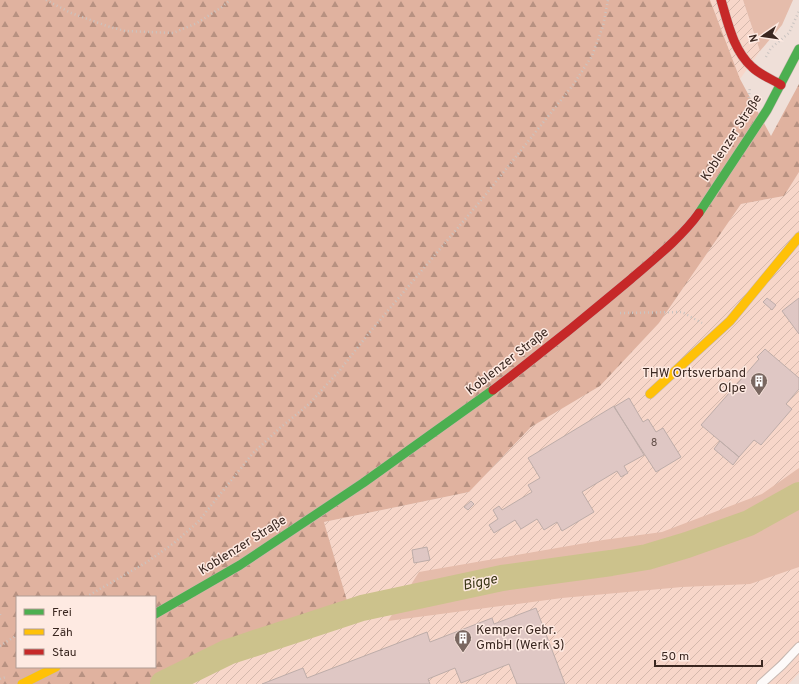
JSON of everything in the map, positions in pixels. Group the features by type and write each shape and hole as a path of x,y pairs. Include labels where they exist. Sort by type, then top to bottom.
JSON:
{"main road":[{"path":"721,0 735,45 744,59 752,68 781,85"},
{"name":"Koblenzer Straße","path":"156,613 240,565 363,483 474,405 593,312 651,262 692,222 723,178 755,130 781,85 799,49"},
{"path":"650,394 730,321 799,237"},
{"path":"22,684 54,668"}],"lane":[{"path":"761,684 799,647"}],"path":[{"path":"46,0 71,13 125,31 173,33 197,23 230,0"},
{"path":"88,596 147,562 174,543 198,522 253,453 280,428 310,404 340,370 374,327 483,198 573,85 592,56 603,26 608,0"},
{"path":"747,111 750,82 771,48 788,33 799,11"},
{"path":"615,313 682,312 718,332"},
{"path":"0,646 16,636"}],"shaded area":[{"path":"710,0 743,0 760,51 740,79"},
{"path":"743,0 793,0 782,25 760,51"},
{"path":"799,172 799,673 789,684 169,684 348,604 324,522 469,492 531,427 600,386 659,323 741,204 784,196"},
{"path":"799,468 799,567 750,584 682,587 562,598 388,621 419,572 603,540 662,532 762,494"}],"green space":[{"path":"0,0 710,0 740,79 771,136 799,84 799,172 784,196 741,204 659,323 600,386 531,427 469,492 324,522 348,604 169,684 0,684"}],"building":[{"path":"767,298 776,305 772,310 763,302"},
{"path":"799,298 799,334 782,311"},
{"name":"THW Ortsverband Olpe","path":"765,349 799,378 799,389 786,404 792,409 761,445 754,440 739,457 701,425 759,359 757,357"},
{"path":"629,398 643,422 648,419 656,432 663,428 681,457 656,472 614,407"},
{"path":"614,406 644,455 624,466 628,473 621,477 617,471 582,492 594,512 562,531 557,522 544,530 537,519 521,529 515,520 494,533 489,525 498,519 493,510 499,506 502,510 532,492 528,485 540,478 528,458"},
{"path":"720,441 739,457 733,465 714,449"},
{"path":"471,501 474,504 468,510 464,507"},
{"path":"427,547 430,560 414,563 412,550"},
{"name":"Kemper Gebr. GmbH (Werk 3)","path":"536,608 565,684 517,684 509,664 461,683 455,668 428,679 430,684 262,684 303,668 307,678 427,632 430,642 492,618 494,624"}],"waterway":[{"name":"Bigge","path":"163,684 228,652 362,608 502,578 647,557 687,545 749,523 799,495"}],"traffic: fast":[{"path":"699,213 767,110 799,49"},
{"path":"156,613 240,565 363,483 493,390"}],"traffic: slow":[{"path":"650,394 730,321 799,237"},
{"path":"22,684 54,668"}],"traffic: jam":[{"path":"721,0 732,36 740,53 755,70 781,85"},
{"path":"493,390 649,264 684,231 699,213"}],"place":[{"name":"THW Ortsverband Olpe","path":"759,396"},
{"name":"Kemper Gebr. GmbH (Werk 3)","path":"463,653"}]}
